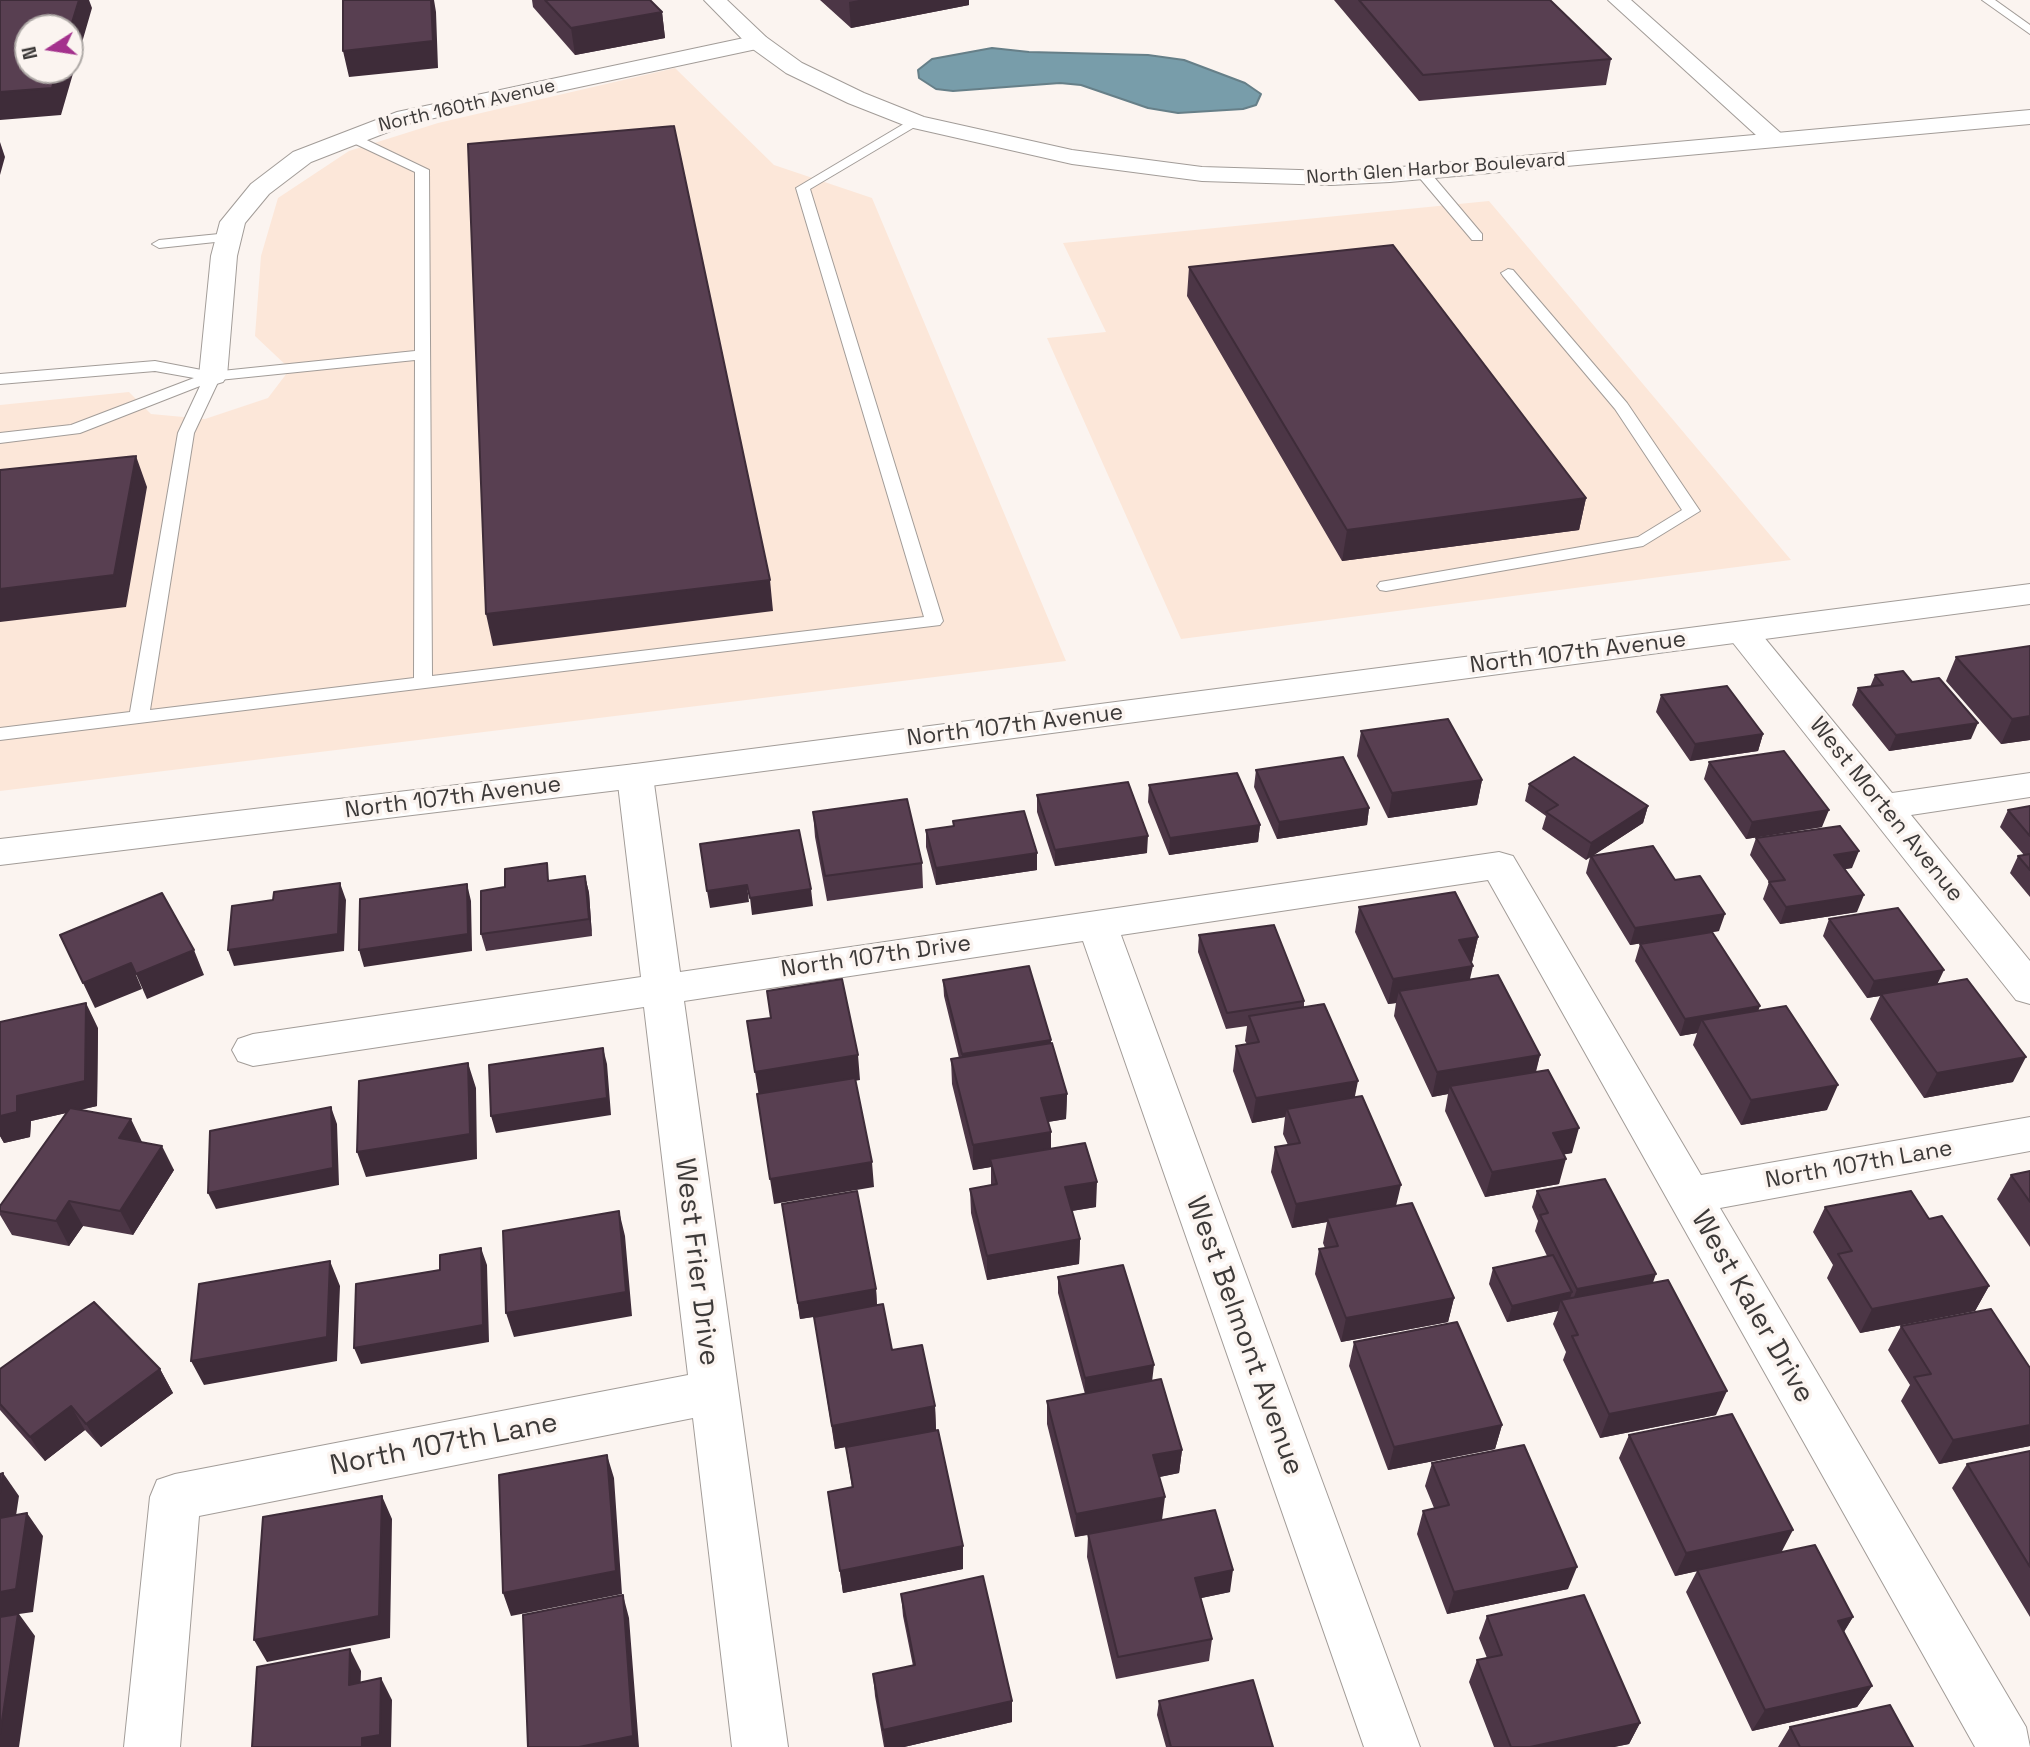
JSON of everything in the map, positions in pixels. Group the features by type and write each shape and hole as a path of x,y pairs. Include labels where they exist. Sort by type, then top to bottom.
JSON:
{"street":[{"name":"North Glen Harbor Boulevard","path":"715,0 758,42 820,82 917,122 1072,157 1202,174 1331,178 1423,173 2030,117"},
{"path":"1619,0 1776,141"},
{"name":"North 160th Avenue","path":"213,376 233,222 260,189 302,158 350,135 405,117 758,42"},
{"name":"North 107th Avenue","path":"0,852 635,776 2030,594"},
{"name":"West Morten Avenue","path":"1742,632 2030,989"},
{"name":"West Frier Drive","path":"635,776 660,988 760,1747"},
{"path":"1884,807 2030,785"},
{"name":"North 107th Drive","path":"253,1050 1500,865"},
{"name":"West Kaler Drive","path":"1500,865 2006,1747"},
{"name":"West Belmont Avenue","path":"1097,925 1392,1747"},
{"name":"North 107th Lane","path":"1688,1196 2030,1133"},
{"name":"North 107th Lane","path":"152,1747 175,1497 713,1392"}],"lane":[{"path":"1988,0 2030,30"},
{"path":"0,734 934,621 803,188 917,122"},
{"path":"350,135 422,170 423,682"},
{"path":"1423,173 1477,237"},
{"path":"159,244 229,237"},
{"path":"1386,586 1643,541 1691,510 1621,406 1508,273"},
{"path":"0,438 74,430 213,376 422,355"},
{"path":"0,379 155,366 213,376"},
{"path":"139,717 186,433 213,376"}],"shaded area":[{"path":"675,68 774,165 872,198 1066,661 0,791 0,405 129,392 151,414 205,419 268,398 290,369 255,336 261,256 278,198 349,151 438,123"},
{"path":"1489,201 1791,560 1181,639 1047,338 1106,332 1063,243"}],"water":[{"path":"992,48 1029,52 1148,55 1184,60 1245,83 1261,94 1256,105 1243,109 1178,113 1148,108 1081,85 1060,83 953,91 936,89 919,78 918,70 932,59"}],"building":[{"path":"0,0 79,0 75,14 14,14 14,84 53,84 52,88 0,92"},
{"path":"343,0 431,0 433,41 343,51"},
{"path":"545,0 650,0 662,12 571,28"},
{"path":"1359,0 1550,0 1611,59 1423,75"},
{"path":"674,126 770,580 486,614 468,144"},
{"path":"1393,245 1586,498 1347,530 1189,267"},
{"path":"136,456 114,575 0,589 0,470"},
{"path":"2030,646 2030,716 2012,719 1956,657"},
{"path":"1903,671 1912,682 1939,678 1978,723 1896,735 1858,688 1883,685 1875,675"},
{"path":"1727,686 1763,734 1695,744 1661,695"},
{"path":"1448,719 1482,780 1392,793 1361,731"},
{"path":"1784,751 1829,810 1752,822 1709,762"},
{"path":"1343,757 1369,808 1279,822 1256,770"},
{"path":"1574,757 1648,806 1591,843 1546,812 1558,805 1529,784"},
{"path":"1237,773 1260,825 1170,838 1149,785"},
{"path":"1128,782 1148,836 1055,850 1037,795"},
{"path":"907,799 922,863 825,876 813,812"},
{"path":"2030,806 2030,836 2008,810"},
{"path":"1024,811 1037,853 936,868 926,830 954,826 953,821"},
{"path":"1840,826 1859,851 1834,855 1864,895 1786,907 1769,882 1785,880 1756,838"},
{"path":"799,830 811,889 750,898 747,885 707,891 700,844"},
{"path":"1653,846 1675,880 1700,876 1725,914 1635,928 1591,856"},
{"path":"2030,854 2030,870 2018,856"},
{"path":"547,863 548,881 585,876 589,919 481,934 481,891 505,887 505,869"},
{"path":"340,883 338,934 228,950 232,906 273,900 274,892"},
{"path":"467,884 468,934 359,950 360,899"},
{"path":"1455,892 1478,937 1459,940 1473,966 1393,979 1359,907"},
{"path":"162,893 194,950 136,974 131,963 83,983 60,935"},
{"path":"1898,908 1944,970 1874,981 1829,919"},
{"path":"1274,925 1304,1001 1227,1013 1199,935"},
{"path":"1712,932 1760,1006 1685,1019 1640,944"},
{"path":"1029,966 1051,1040 962,1054 943,980"},
{"path":"1498,975 1540,1055 1437,1072 1399,991"},
{"path":"842,979 858,1055 755,1072 747,1021 771,1018 767,991"},
{"path":"1967,979 2026,1057 1937,1073 1881,994"},
{"path":"86,1003 85,1081 17,1096 17,1112 0,1116 0,1022"},
{"path":"1324,1004 1358,1081 1256,1098 1236,1046 1259,1042 1249,1016"},
{"path":"1786,1006 1838,1085 1751,1100 1702,1020"},
{"path":"1052,1043 1067,1094 1041,1098 1051,1132 973,1145 951,1059"},
{"path":"603,1048 607,1098 491,1116 489,1065"},
{"path":"468,1063 470,1134 357,1152 359,1081"},
{"path":"1548,1070 1579,1128 1553,1133 1566,1159 1492,1172 1450,1086"},
{"path":"855,1078 872,1162 770,1179 757,1094"},
{"path":"1362,1096 1401,1185 1296,1204 1275,1147 1300,1143 1287,1109"},
{"path":"331,1107 333,1168 208,1193 210,1131"},
{"path":"70,1108 131,1119 119,1138 162,1146 120,1211 69,1201 56,1221 0,1211 0,1206"},
{"path":"1085,1143 1097,1182 1065,1187 1080,1239 987,1256 970,1189 997,1184 990,1159"},
{"path":"2030,1171 2030,1202 2011,1175"},
{"path":"1605,1179 1656,1274 1577,1289 1540,1215 1548,1213 1537,1191"},
{"path":"857,1191 876,1289 798,1303 782,1204"},
{"path":"1911,1191 1929,1219 1942,1216 1989,1286 1872,1309 1838,1254 1852,1251 1825,1207"},
{"path":"1412,1203 1454,1298 1346,1318 1319,1249 1338,1246 1327,1218"},
{"path":"619,1211 626,1292 506,1313 503,1231"},
{"path":"481,1248 483,1325 354,1348 356,1284 440,1270 440,1255"},
{"path":"1553,1255 1572,1292 1512,1306 1493,1268"},
{"path":"330,1261 327,1337 191,1361 199,1284"},
{"path":"1123,1265 1154,1365 1085,1378 1058,1277"},
{"path":"1668,1280 1727,1391 1609,1414 1572,1336 1578,1335 1561,1300"},
{"path":"94,1302 160,1369 86,1424 71,1406 30,1437 0,1404 0,1369"},
{"path":"883,1304 892,1350 922,1345 935,1406 832,1426 814,1317"},
{"path":"1991,1309 2030,1368 2030,1425 1953,1440 1914,1377 1931,1374 1901,1326"},
{"path":"1457,1322 1502,1425 1394,1447 1354,1342"},
{"path":"1161,1379 1182,1450 1153,1455 1165,1497 1076,1514 1047,1401"},
{"path":"1732,1414 1793,1530 1686,1553 1629,1435"},
{"path":"938,1430 963,1546 840,1571 828,1492 853,1487 846,1447"},
{"path":"1524,1445 1577,1567 1454,1592 1423,1511 1449,1505 1432,1463"},
{"path":"2030,1451 2030,1567 1967,1464"},
{"path":"607,1455 616,1571 503,1593 499,1475"},
{"path":"382,1496 379,1616 254,1640 263,1517"},
{"path":"1215,1510 1233,1570 1195,1578 1212,1639 1118,1657 1088,1534"},
{"path":"27,1513 16,1589 0,1592 0,1518"},
{"path":"1815,1545 1853,1617 1838,1621 1872,1686 1765,1710 1697,1570"},
{"path":"983,1576 1012,1701 883,1730 873,1674 915,1665 901,1594"},
{"path":"623,1595 633,1736 579,1747 528,1747 523,1615"},
{"path":"1584,1595 1640,1723 1530,1747 1511,1747 1477,1660 1502,1655 1487,1616"},
{"path":"18,1614 0,1734 0,1617"},
{"path":"350,1649 349,1685 381,1678 380,1735 362,1738 362,1747 252,1747 257,1667"},
{"path":"1253,1680 1273,1747 1171,1747 1159,1701"},
{"path":"1890,1705 1913,1747 1800,1747 1790,1727"}]}
